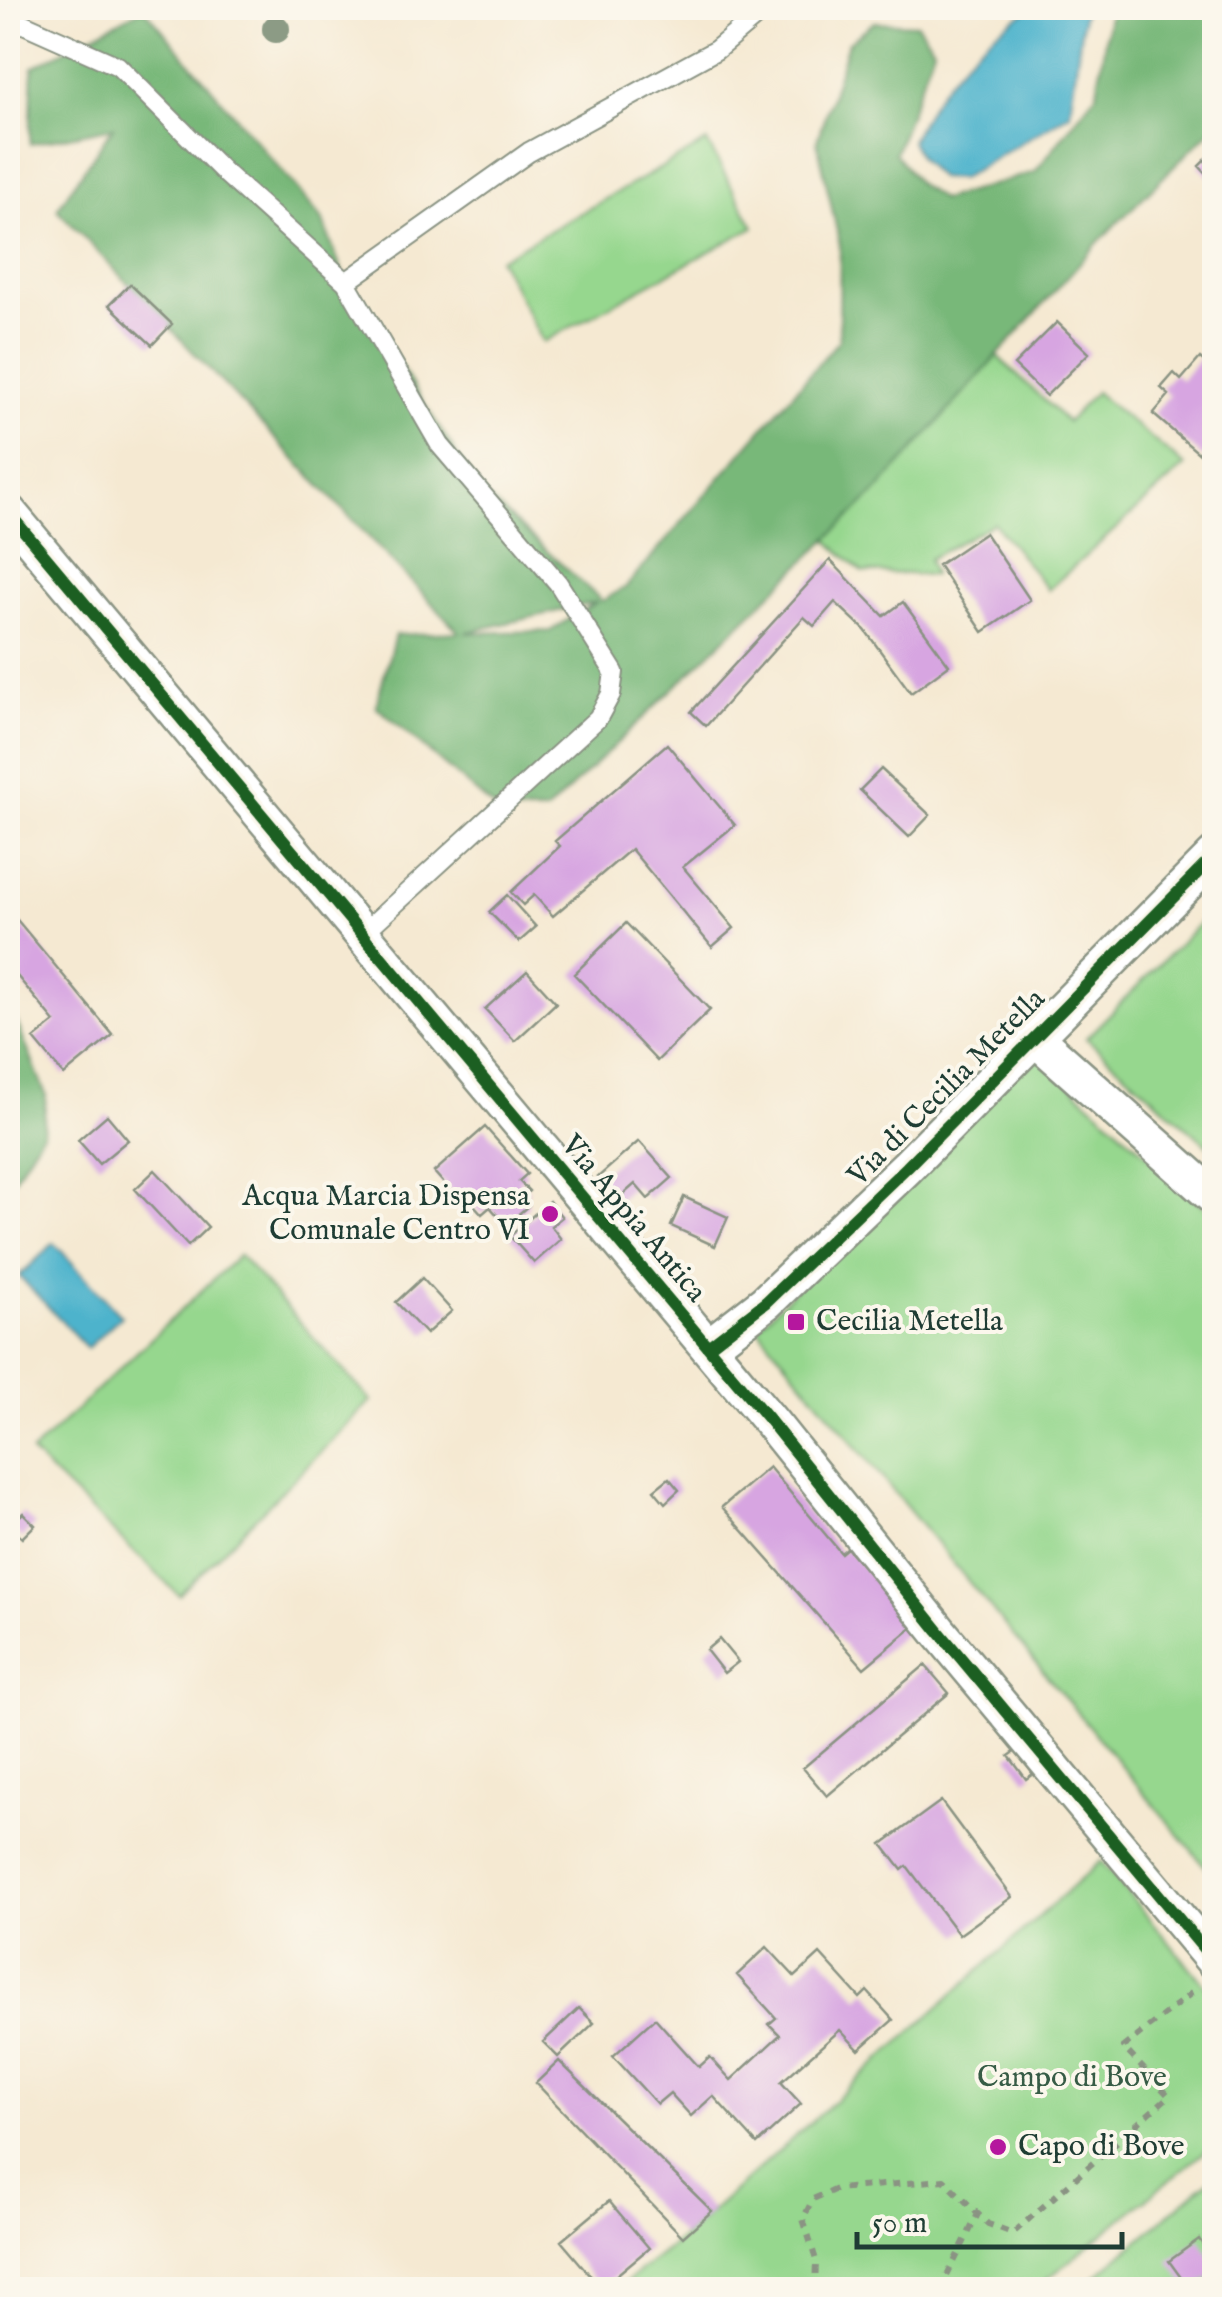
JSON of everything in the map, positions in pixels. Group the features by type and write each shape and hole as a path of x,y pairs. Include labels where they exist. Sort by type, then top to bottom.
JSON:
{"street":[{"name":"Via Appia Antica","path":"10,519 708,1346 1210,1972"},
{"name":"Via di Cecilia Metella","path":"708,1346 766,1302 814,1256 1214,856"},
{"path":"1033,1036 1214,1197"}],"lane":[{"path":"346,282 529,152 716,50 766,8"},
{"path":"8,16 118,66 225,173 346,282 440,445 558,583 614,672 611,694 598,718 362,934"}],"path":[{"path":"815,2290 816,2260 802,2219 813,2200 836,2189 944,2180 988,2224 1013,2233 1168,2096 1123,2047 1210,1972"},
{"path":"940,2290 978,2214"}],"green space":[{"path":"144,8 322,219 346,282 480,491 602,601 626,587 839,340 840,245 817,141 848,43 874,22 917,24 934,48 895,153 918,184 942,200 1035,172 1097,92 1110,8 1214,8 1214,127 1101,239 877,491 546,812 499,812 376,706 395,635 459,632 57,209 113,127 30,144 33,67","holes":["597,602 550,631 467,633"]},
{"path":"707,142 754,227 543,342 499,259"},
{"path":"997,356 1067,422 1095,392 1185,466 1048,590 994,523 929,559 933,575 862,572 827,540"},
{"path":"1214,909 1214,1151 1086,1038"},
{"path":"8,1001 46,1095 43,1132 8,1188"},
{"path":"1035,1053 1214,1215 1214,1877 757,1327"},
{"path":"239,1255 371,1401 179,1595 31,1453"},
{"name":"Campo di Bove","path":"1101,1861 1214,1996 1214,2144 1035,2289 616,2290 683,2237"},
{"path":"1214,2176 1214,2289 1081,2289"}],"water":[{"path":"1033,8 1084,8 1070,113 960,179 939,178 920,159 911,141 922,120 947,82 977,48"},
{"path":"54,1243 121,1316 87,1348 19,1276"}],"building":[{"path":"1214,151 1214,182 1199,166"},
{"path":"130,284 172,324 152,345 109,305"},
{"path":"1057,322 1089,353 1046,396 1014,365"},
{"path":"1200,358 1214,370 1214,444 1203,457 1153,414 1169,395 1161,388 1174,373 1181,380"},
{"path":"985,533 1030,600 983,632 938,565"},
{"path":"830,560 884,616 903,602 949,665 911,693 865,630 835,602 814,626 804,617 706,726 691,712"},
{"path":"667,744 735,825 683,867 734,928 712,947 631,849 553,916 534,895 523,905 511,892 560,846 555,841"},
{"path":"881,769 930,815 909,837 860,790"},
{"path":"507,895 536,927 519,942 489,912"},
{"path":"8,909 113,1035 64,1075 34,1039 55,1022 8,965"},
{"path":"626,923 710,1010 657,1061 574,974"},
{"path":"527,971 556,1003 515,1041 485,1009"},
{"path":"107,1115 128,1140 99,1164 78,1140"},
{"path":"485,1127 527,1174 519,1181 529,1191 523,1197 529,1205 506,1225 490,1207 482,1214 461,1190 455,1196 434,1172"},
{"path":"639,1141 672,1178 648,1199 635,1184 618,1199 598,1177"},
{"path":"155,1170 208,1227 188,1246 135,1189"},
{"path":"684,1197 728,1217 715,1246 671,1226"},
{"path":"549,1201 562,1217 551,1226 561,1239 534,1263 510,1236"},
{"path":"422,1278 452,1311 426,1334 396,1302"},
{"path":"769,1467 841,1553 847,1548 914,1626 864,1668 722,1507"},
{"path":"669,1478 679,1490 665,1503 654,1490"},
{"path":"23,1513 35,1525 22,1538 9,1526"},
{"path":"719,1639 738,1662 724,1673 706,1650"},
{"path":"925,1665 949,1693 827,1796 803,1768"},
{"path":"1016,1751 1033,1774 1026,1779 1009,1756"},
{"path":"941,1801 1012,1897 959,1935 907,1866 902,1870 882,1844"},
{"path":"767,1947 795,1977 820,1954 860,1998 867,1991 893,2020 859,2050 840,2030 781,2082 801,2104 757,2144 713,2096 691,2116 670,2093 657,2104 613,2056 655,2018 699,2067 710,2057 731,2080 780,2035 769,2024 776,2018 737,1975"},
{"path":"579,2008 594,2023 558,2057 543,2042"},
{"path":"559,2061 712,2211 683,2237 536,2083"},
{"path":"609,2201 649,2248 601,2288 561,2241"},
{"path":"1199,2239 1214,2261 1214,2275 1190,2290 1169,2261"}],"cycle path":[{"path":"8,512 770,1421 940,1633 1214,1961"},
{"path":"708,1347 766,1302 907,1167 1214,856"}],"place":[{"name":"Acqua Marcia Dispensa Comunale Centro VI","path":"550,1214"},
{"name":"Cecilia Metella","path":"796,1322"},
{"name":"Capo di Bove","path":"998,2147"}]}
